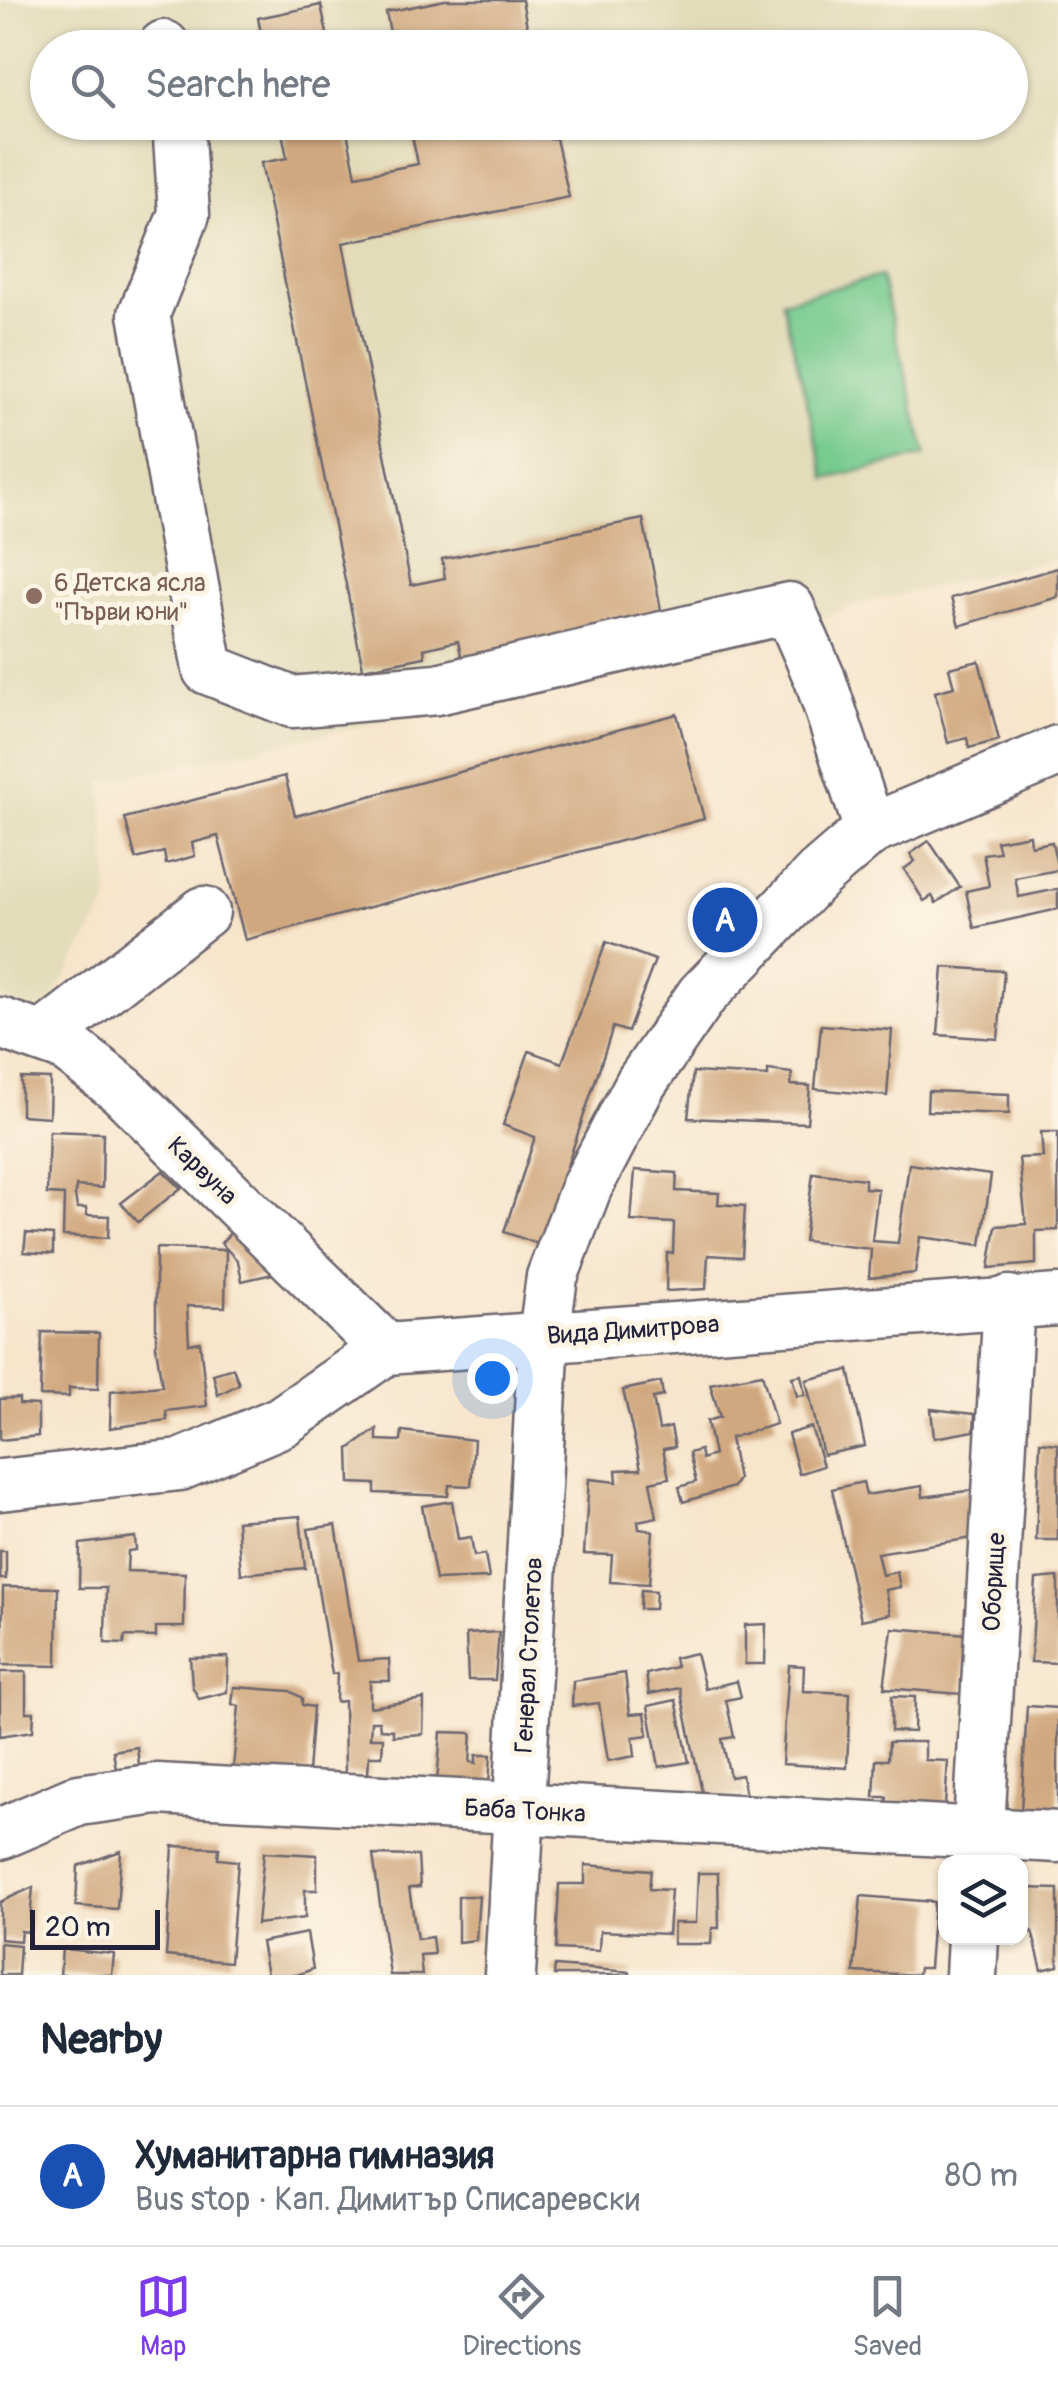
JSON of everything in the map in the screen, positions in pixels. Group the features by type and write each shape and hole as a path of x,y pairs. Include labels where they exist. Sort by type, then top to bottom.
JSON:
{"street":[{"path":"179,140 184,214 144,314 208,668 292,702 437,689 789,608 820,680 870,830"},
{"name":"Генерал Столетов","path":"510,1975 544,1335 552,1277 579,1206 641,1083 702,995 805,888 870,830 1058,751"},
{"path":"22,1029 204,912"},
{"name":"Карвуна","path":"22,1029 66,1046 123,1092 386,1349"},
{"name":"Вида Димитрова","path":"0,1486 180,1465 281,1422 386,1349 1058,1300"},
{"name":"Оборище","path":"978,1848 1009,1301"},
{"name":"Баба Тонка","path":"0,1834 78,1800 157,1789 520,1810 978,1848 1058,1837"},
{"path":"971,1975 973,1945"}],"shaded area":[{"path":"0,0 1058,0 1058,559 852,605 774,637 102,782 109,901 46,1011 0,1000"}],"green space":[{"path":"881,276 926,455 826,479 782,301"}],"building":[{"path":"445,0 522,0 528,30 390,30 386,12"},
{"path":"321,5 326,30 260,30 258,18"},
{"path":"284,140 349,140 356,176 418,164 413,140 556,140 569,197 343,243 411,585 445,578 442,559 643,519 663,620 462,660 458,641 424,649 425,657 363,669 261,163 287,158"},
{"path":"1058,568 1058,597 959,626 951,598"},
{"path":"979,661 999,740 969,748 967,738 948,743 935,692 954,687 949,668"},
{"path":"677,714 704,819 245,940 218,836 192,843 195,856 166,864 164,852 136,859 125,818 285,776 295,816"},
{"path":"1030,835 1031,846 1052,842 1058,870 1015,878 1019,897 1058,889 1058,909 974,928 966,891 989,886 983,854 999,852 996,841"},
{"path":"929,841 960,887 936,903 932,896 924,901 904,869 915,861 910,854"},
{"path":"606,942 655,960 628,1032 613,1027 541,1245 504,1232 535,1137 503,1125 529,1051 562,1063"},
{"path":"943,967 1004,971 998,1039 938,1035"},
{"path":"821,1025 892,1030 887,1096 815,1089"},
{"path":"768,1070 792,1073 791,1085 810,1086 807,1123 688,1118 693,1072 768,1076"},
{"path":"21,1078 50,1079 49,1117 21,1115"},
{"path":"928,1091 1009,1094 1009,1114 927,1111"},
{"path":"49,1131 103,1133 102,1188 76,1186 75,1195 77,1208 86,1208 87,1215 109,1216 108,1238 63,1236 64,1195 47,1194"},
{"path":"1041,1132 1058,1132 1058,1230 1036,1231 1036,1264 989,1268 996,1226 1026,1224 1019,1158 1043,1157"},
{"path":"909,1164 991,1175 981,1245 920,1237 915,1273 869,1278 871,1249 804,1241 813,1173 865,1179 865,1188 878,1189 872,1241 898,1243"},
{"path":"635,1170 677,1173 676,1191 719,1193 718,1204 745,1206 742,1257 708,1255 706,1289 666,1291 667,1253 673,1253 674,1223 631,1221"},
{"path":"163,1171 181,1188 138,1222 121,1203"},
{"path":"233,1230 277,1273 242,1281 238,1261 221,1243"},
{"path":"26,1233 53,1235 53,1254 24,1252"},
{"path":"156,1248 226,1250 225,1307 187,1306 189,1344 200,1342 207,1406 166,1411 167,1420 110,1428 111,1391 162,1386 156,1347"},
{"path":"42,1332 99,1333 98,1389 69,1388 69,1397 40,1396"},
{"path":"233,1368 239,1384 218,1395 213,1374"},
{"path":"849,1370 865,1446 823,1455 806,1380"},
{"path":"762,1374 776,1424 730,1438 738,1479 733,1487 683,1502 679,1487 696,1482 689,1453 700,1450 702,1459 714,1455 707,1421 720,1417 710,1384"},
{"path":"801,1375 805,1395 797,1396 792,1377"},
{"path":"661,1382 663,1396 653,1398 659,1430 671,1427 675,1447 663,1449 669,1478 650,1482 657,1517 638,1521 639,1529 653,1531 649,1584 610,1582 612,1555 584,1554 589,1479 617,1482 616,1470 641,1469 623,1390"},
{"path":"19,1398 19,1404 38,1405 38,1436 0,1440 0,1399"},
{"path":"931,1409 975,1414 974,1431 934,1438"},
{"path":"811,1427 823,1466 799,1474 788,1434"},
{"path":"377,1429 377,1440 401,1441 402,1431 474,1440 471,1486 449,1485 448,1496 375,1493 375,1484 350,1483 349,1449"},
{"path":"1040,1442 1058,1444 1058,1540 1036,1540"},
{"path":"863,1482 866,1495 922,1486 923,1497 974,1490 973,1538 877,1553 882,1575 897,1572 900,1587 885,1590 890,1614 861,1620 832,1489"},
{"path":"452,1501 458,1539 471,1537 474,1556 485,1554 489,1578 436,1580 422,1506"},
{"path":"300,1516 305,1568 241,1574 237,1521"},
{"path":"336,1525 358,1661 389,1659 390,1681 370,1681 370,1707 424,1699 423,1734 393,1736 393,1730 380,1729 379,1721 371,1721 370,1738 383,1738 382,1756 369,1756 368,1774 345,1774 344,1701 336,1702 337,1673 332,1674 308,1529"},
{"path":"135,1537 136,1550 128,1551 127,1571 185,1573 184,1627 156,1627 156,1637 125,1636 124,1644 105,1643 106,1588 79,1588 80,1544"},
{"path":"0,1551 6,1551 6,1579 0,1579"},
{"path":"1058,1577 1058,1663 1031,1662 1036,1579"},
{"path":"3,1587 58,1588 57,1666 2,1665"},
{"path":"641,1590 656,1591 655,1609 640,1609"},
{"path":"766,1624 765,1664 745,1664 745,1625"},
{"path":"892,1628 967,1634 962,1694 884,1688"},
{"path":"499,1632 495,1680 468,1680 466,1634"},
{"path":"696,1653 705,1689 737,1681 741,1697 726,1700 734,1737 722,1739 730,1777 742,1775 746,1796 703,1797 680,1688 649,1694 646,1674 676,1667 674,1658"},
{"path":"228,1657 227,1692 199,1699 192,1686 190,1658"},
{"path":"789,1665 804,1666 803,1691 850,1693 847,1768 782,1764"},
{"path":"0,1672 26,1672 26,1712 34,1712 33,1731 0,1736"},
{"path":"625,1673 630,1714 645,1713 648,1735 633,1737 635,1756 608,1761 599,1703 572,1706 573,1681"},
{"path":"234,1687 290,1691 302,1698 302,1705 313,1707 308,1772 232,1778 239,1706 232,1704"},
{"path":"892,1696 915,1697 914,1732 891,1731"},
{"path":"676,1700 689,1762 659,1767 648,1706"},
{"path":"1027,1706 1058,1708 1058,1812 1021,1811"},
{"path":"441,1732 472,1733 470,1762 476,1763 476,1755 491,1755 489,1784 437,1782"},
{"path":"889,1742 925,1742 925,1760 948,1761 945,1806 886,1803 887,1797 874,1797 876,1760 888,1760"},
{"path":"137,1747 139,1765 116,1769 113,1751"},
{"path":"173,1846 219,1848 218,1859 238,1861 230,1962 166,1956"},
{"path":"121,1851 117,1909 76,1906 78,1866"},
{"path":"264,1852 317,1855 317,1890 305,1890 305,1918 257,1924"},
{"path":"373,1855 418,1856 420,1887 409,1888 417,1939 432,1937 434,1954 420,1955 422,1975 390,1975"},
{"path":"585,1865 651,1870 649,1889 671,1890 668,1934 600,1931 599,1951 556,1949 559,1884 585,1884"},
{"path":"698,1873 718,1873 719,1928 712,1928 711,1944 673,1944 674,1923 696,1923"},
{"path":"33,1887 29,1932 21,1931 20,1941 0,1939 0,1902"},
{"path":"1028,1888 1058,1889 1058,1966 1042,1970 1032,1931 1028,1932"},
{"path":"458,1896 479,1896 476,1940 458,1942"},
{"path":"861,1896 934,1902 929,1968 919,1968 918,1975 854,1972"},
{"path":"307,1933 313,1969 297,1975 267,1975 261,1942"},
{"path":"0,1943 20,1945 18,1975 0,1975"},
{"path":"62,1949 114,1954 112,1975 60,1975"},
{"path":"555,1966 630,1972 630,1975 554,1975"}],"place":[{"name":"6 Детска ясла \"Първи юни\"","path":"34,596"},
{"name":"Хуманитарна гимназия","path":"725,920"}]}
